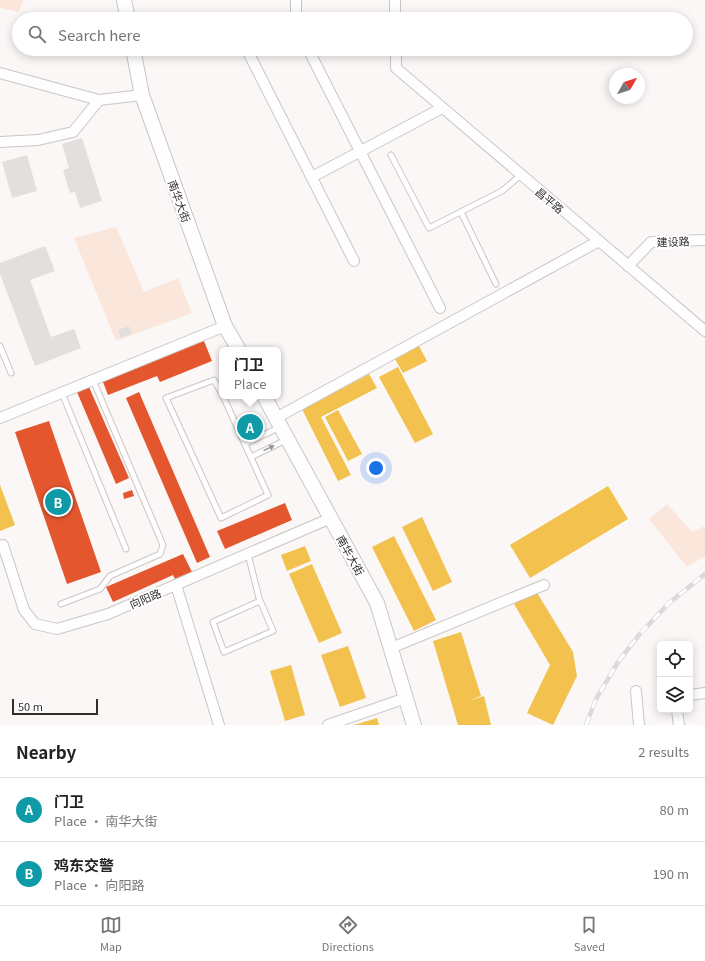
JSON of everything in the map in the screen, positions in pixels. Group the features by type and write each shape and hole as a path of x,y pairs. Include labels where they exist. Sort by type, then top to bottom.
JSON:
{"main road":[{"path":"124,0 127,12"},
{"name":"南华大街","path":"134,56 142,95 226,326 237,347"},
{"name":"南华大街","path":"266,399 377,603 414,725"}],"street":[{"path":"296,0 296,12"},
{"path":"395,0 395,12"},
{"path":"250,56 354,261"},
{"path":"312,56 440,308"},
{"name":"昌平路","path":"396,56 396,68 705,331"},
{"path":"0,73 99,100 142,95"},
{"path":"0,142 38,140 73,132 99,100"},
{"path":"312,177 442,108"},
{"name":"建设路","path":"628,266 651,242 705,240"},
{"path":"278,422 599,241"},
{"path":"0,418 226,326"},
{"name":"向阳路","path":"3,545 24,610 35,624 57,629 108,614 331,518"},
{"path":"176,585 218,725"},
{"path":"391,648 544,586"},
{"path":"636,691 639,725"},
{"path":"693,695 705,693"},
{"path":"328,725 406,698"},
{"path":"677,713 679,725"}],"lane":[{"path":"391,156 429,228 502,191 522,176"},
{"path":"461,212 496,284"},
{"path":"0,346 11,373"},
{"path":"61,604 100,590 110,576 160,554 163,545 93,380"},
{"path":"219,389 214,380 166,398 221,518 268,495 224,399"},
{"path":"62,393 126,549"},
{"path":"245,444 278,422"},
{"path":"251,457 288,439"},
{"path":"248,554 260,601 273,631 224,652 212,622 260,601"}],"shaded area":[{"path":"0,0 23,0 19,12 0,8"},
{"path":"116,227 144,292 178,278 192,313 116,341 74,238"},
{"path":"667,504 692,532 705,526 705,556 687,567 649,519"}],"building: Homes":[{"path":"419,346 427,361 403,373 395,359"},
{"path":"398,367 433,434 415,443 379,377"},
{"path":"369,374 377,388 321,417 351,475 338,481 302,409 315,403 314,401"},
{"path":"338,410 362,454 348,461 325,417"},
{"path":"0,485 15,525 0,531"},
{"path":"608,486 628,519 530,578 510,545"},
{"path":"422,517 452,582 433,591 402,527"},
{"path":"394,536 436,620 414,631 372,547"},
{"path":"305,546 311,561 287,571 281,555"},
{"path":"312,564 342,633 319,643 289,574"},
{"path":"536,591 573,652 577,676 553,725 527,713 550,665 514,604"},
{"path":"461,632 481,696 468,701 484,696 491,725 458,725 433,641"},
{"path":"348,646 366,698 340,707 321,655"},
{"path":"291,665 305,715 285,721 270,671"},
{"path":"377,718 379,725 354,725"}],"building: Shops":[{"path":"204,341 212,361 160,382 157,376 108,395 103,382"},
{"path":"89,387 129,478 116,484 77,392"},
{"path":"139,392 210,557 197,563 126,398"},
{"path":"251,419 257,432 250,435 244,423"},
{"path":"49,421 101,572 67,584 15,432"},
{"path":"132,490 134,496 124,499 123,493"},
{"path":"285,503 292,520 225,549 217,531"},
{"path":"183,554 192,572 175,579 173,575 113,602 106,587"}],"building: Other":[{"path":"82,138 102,201 80,208 75,192 70,193 63,170 69,168 62,144"},
{"path":"27,155 37,191 12,198 2,162"},
{"path":"45,246 55,271 30,280 51,337 74,329 81,348 35,366 0,274 0,263"},
{"path":"129,326 132,334 121,338 118,330"}],"railway":[{"path":"586,725 596,699 618,662 639,635 669,603 705,574"}],"place":[{"name":"门卫","path":"250,427"},
{"name":"鸡东交警","path":"58,502"}]}
